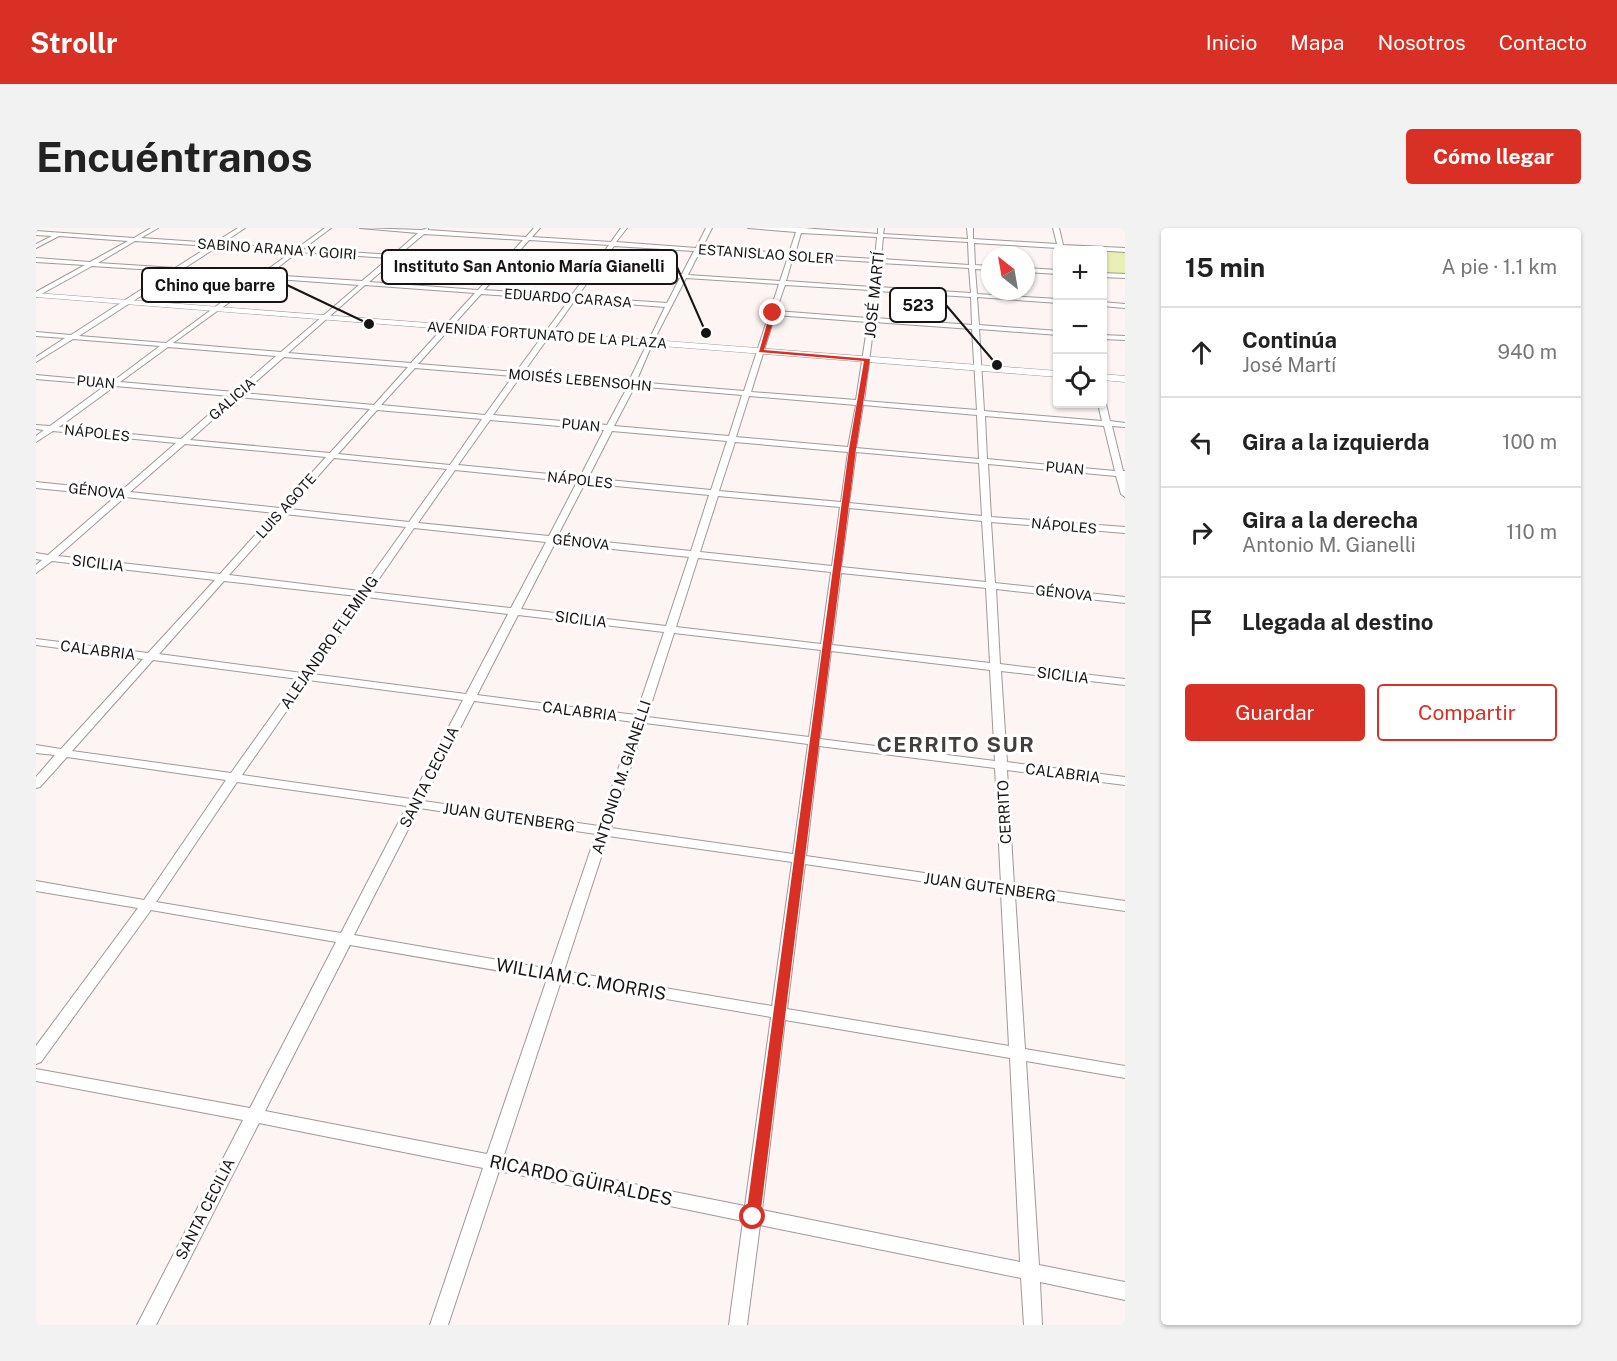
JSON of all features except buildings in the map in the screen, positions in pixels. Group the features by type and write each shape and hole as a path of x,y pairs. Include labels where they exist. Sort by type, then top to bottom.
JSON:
{"main road":[{"name":"AVENIDA FORTUNATO DE LA PLAZA","path":"36,295 1053,374"},
{"path":"1107,377 1125,379"}],"street":[{"path":"36,246 71,228"},
{"path":"36,295 155,228"},
{"path":"36,360 242,228"},
{"path":"36,440 328,228"},
{"name":"ESTANISLAO SOLER","path":"363,228 425,230 981,268"},
{"name":"LUIS AGOTE","path":"36,784 537,228"},
{"name":"ALEJANDRO FLEMING","path":"36,1058 148,904 234,777 452,467 624,228"},
{"name":"SANTA CECILIA","path":"146,1325 344,938 416,804 610,428 650,342 709,228"},
{"path":"751,228 881,232 1053,247"},
{"name":"CERRITO","path":"970,228 1033,1325"},
{"path":"1056,228 1060,246"},
{"name":"ANTONIO M. GIANELLI","path":"439,1325 670,630 800,229"},
{"name":"GALICIA","path":"36,570 425,230"},
{"name":"SABINO ARANA Y GOIRI","path":"36,232 1053,302"},
{"name":"JOSÉ MARTÍ","path":"738,1325 852,449 867,359 881,232"},
{"path":"1107,249 1125,250"},
{"name":"EDUARDO CARASA","path":"36,260 669,304"},
{"path":"1035,271 1053,272"},
{"path":"1107,275 1125,276"},
{"path":"1107,304 1125,306"},
{"path":"773,313 1053,333"},
{"name":"MOISÉS LEBENSOHN","path":"36,334 1125,425"},
{"path":"1107,337 1125,338"},
{"name":"PUAN","path":"36,377 1122,473"},
{"path":"1103,408 1122,473 1125,494"},
{"name":"NÁPOLES","path":"36,427 1125,531"},
{"name":"GÉNOVA","path":"36,485 1125,600"},
{"name":"SICILIA","path":"36,556 1125,682"},
{"name":"CALABRIA","path":"36,642 1125,781"},
{"name":"JUAN GUTENBERG","path":"36,749 1125,906"},
{"name":"WILLIAM C. MORRIS","path":"36,886 1125,1072"},
{"name":"RICARDO GÜIRALDES","path":"36,1075 254,1114 493,1161 753,1217 1125,1290"}],"green space":[{"path":"1107,249 1125,250 1125,276 1107,275"}],"place":[{"name":"Chino que barre","path":"369,324"},
{"name":"Instituto San Antonio María Gianelli","path":"706,333"},
{"name":"523","path":"997,365"}],"district":[{"name":"CERRITO SUR","path":"956,744"}],"route":[{"path":"753,1217 852,449 867,359 761,351 773,313"}]}
